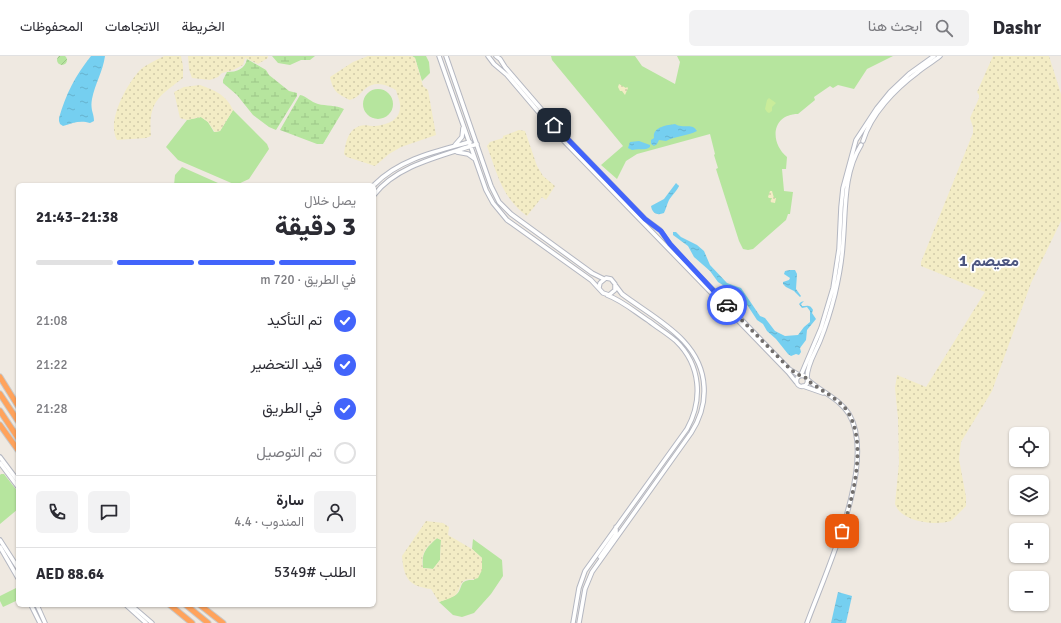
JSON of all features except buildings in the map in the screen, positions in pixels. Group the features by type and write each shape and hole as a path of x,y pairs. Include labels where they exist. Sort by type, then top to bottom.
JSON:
{"highway":[{"path":"0,377 16,403"},
{"path":"0,394 16,418"},
{"path":"0,411 16,435"},
{"path":"0,426 16,447"},
{"path":"172,607 192,623"},
{"path":"188,607 208,623"},
{"path":"203,607 223,623"}],"street":[{"path":"439,56 486,190 502,215 517,229 591,280 602,292 620,301 671,337 687,354 696,376 698,388 697,400 695,411 687,429 590,564 583,576 579,588 573,623"},
{"path":"446,56 496,197 503,206 592,273 604,279 611,279 622,294 674,332 689,346 701,370 704,384 704,402 701,414 694,429 657,484 594,568"},
{"path":"488,56 562,138 788,372 799,386 831,396"},
{"path":"496,56 561,132 645,219 661,231 670,244 689,265 794,373 804,376 845,408 854,426 857,448 853,490 847,515 807,623"},
{"path":"796,382 796,378 804,369 821,328 833,288 839,249 843,188 856,142 871,116 890,92 909,74 934,56"},
{"path":"803,386 806,384 808,368 826,326 837,285 843,251 846,191 855,157 874,118 893,94 919,71 940,56"},
{"path":"450,148 461,139 463,125"},
{"path":"858,138 861,138 862,143"},
{"path":"376,183 398,166 450,148 476,142"},
{"path":"856,142 859,145 862,143"},
{"path":"376,193 387,181 402,171 454,152 470,144"},
{"path":"454,152 465,153 476,160"},
{"path":"599,288 600,283 604,279"},
{"path":"607,295 613,293 616,286"},
{"path":"794,373 804,369"},
{"path":"704,402 708,398"},
{"path":"0,457 16,478"},
{"path":"0,463 16,485"},
{"path":"579,623 586,585 595,564 616,534 616,527"},
{"path":"0,540 16,565"},
{"path":"0,547 16,575"},
{"path":"32,607 40,623"},
{"path":"38,607 45,623"},
{"path":"128,607 141,619 149,623"},
{"path":"133,607 149,623"}],"green space":[{"path":"60,55 64,55 66,56 66,64 60,65 57,62 57,58"},
{"path":"272,56 315,56 310,60 301,60 290,65 278,63"},
{"path":"412,56 426,56 429,62 430,73 422,81 415,58"},
{"path":"551,56 635,56 642,66 675,84 680,62 677,56 893,56 867,69 854,89 838,85 833,88 830,86 814,97 815,100 798,114 789,115 778,124 776,130 777,144 787,157 786,169 782,169 784,191 793,192 790,214 788,214 786,220 753,249 748,250 743,249 739,241 716,169 718,168 710,134 637,154 626,161 617,179 601,165 623,146 552,60"},
{"path":"247,59 266,70 269,75 289,91 297,93 297,96 276,130 269,127 253,115 237,95 223,83 227,72 242,68"},
{"path":"378,89 389,93 393,104 389,115 378,119 367,115 363,104 367,93"},
{"path":"300,95 318,104 344,109 323,144 317,144 280,130"},
{"path":"769,98 776,103 772,107 772,111 769,113 765,109"},
{"path":"233,110 267,144 269,149 249,179 240,183 231,183 178,160 166,147 187,120 201,117 208,122 214,132 220,131"},
{"path":"182,167 218,183 174,183 175,175"},
{"path":"4,474 16,489 16,511 0,524 0,475"},
{"path":"437,538 441,540 440,560 433,569 423,568 425,551"},
{"path":"473,539 502,560 503,576 491,594 474,613 462,617 453,615 439,602 457,594 465,581 474,580 482,558 472,549"},
{"path":"16,588 16,601 3,607 0,601 0,596"}],"sand":[{"path":"164,56 181,56 183,78 167,90 156,101 151,115 151,136 146,138 117,140 114,132 116,113 129,84 140,70"},
{"path":"188,56 268,56 268,58 258,64 245,58 243,65 222,73 218,77 210,80 192,78 189,69"},
{"path":"368,56 412,56 415,58 423,86 428,90 436,135 401,147 389,154 375,166 347,157 344,154 346,144 348,137 357,127 362,125 383,125 395,119 399,112 400,106 396,90 377,84 369,86 357,97 350,100 336,92 330,77 353,62"},
{"path":"993,56 1049,56 1061,94 1061,221 1031,283 992,391 961,442 959,459 966,497 966,506 951,521 928,523 911,519 904,515 898,510 895,504 899,463 898,418 895,388 897,375 926,387 985,292 921,266 921,262 973,133 970,118 979,98 977,92"},
{"path":"619,84 628,88 625,95 622,91 620,91 618,87"},
{"path":"200,85 220,94 227,100 233,110 220,131 215,132 208,122 201,117 187,120 180,118 174,92 184,87"},
{"path":"519,130 525,131 537,166 543,176 555,186 546,200 542,197 527,216 506,193 497,175 487,146 490,142 503,138 503,136"},
{"path":"770,191 772,191 774,198 776,198 775,203 770,202 772,198 768,197"},
{"path":"426,521 443,523 449,527 448,535 472,549 482,558 482,570 478,578 463,581 456,595 439,602 431,589 417,586 409,580 404,570 402,556","holes":["437,538 441,540 440,560 433,569 423,568 422,559 425,551"]}],"water":[{"path":"91,56 105,56 103,67 92,99 91,106 94,121 90,123 76,122 63,126 60,124 59,118 65,101 80,71"},
{"path":"675,124 692,127 697,131 666,141 659,140 654,146 651,144 655,131 661,127"},
{"path":"639,141 650,145 650,147 646,149 632,150 628,148 630,142"},
{"path":"676,183 679,186 669,200 664,213 655,213 651,206 664,199"},
{"path":"673,232 676,232 681,237 697,245 704,251 710,265 727,283 741,288 760,316 765,318 775,331 785,336 798,335 810,322 810,311 807,307 802,308 799,304 804,301 801,304 802,306 811,307 813,310 812,313 816,319 807,330 806,340 800,348 801,352 799,355 796,354 791,356 788,354 776,339 767,331 763,324 757,320 742,297 718,282 710,271 694,257 688,246 673,235"},
{"path":"795,270 797,274 796,289 801,296 800,297 783,284 783,282 789,280 790,278 784,274 785,271"},
{"path":"838,592 852,596 846,623 831,623"}],"way so far":[{"path":"727,305 791,370 796,374 806,377 807,380 840,403 852,419 857,448 856,470 851,499 842,531"}],"district":[{"name":"معيصم 1","path":"989,260"}],"route":[{"path":"554,125 645,219 661,231 670,244 727,305"}]}
